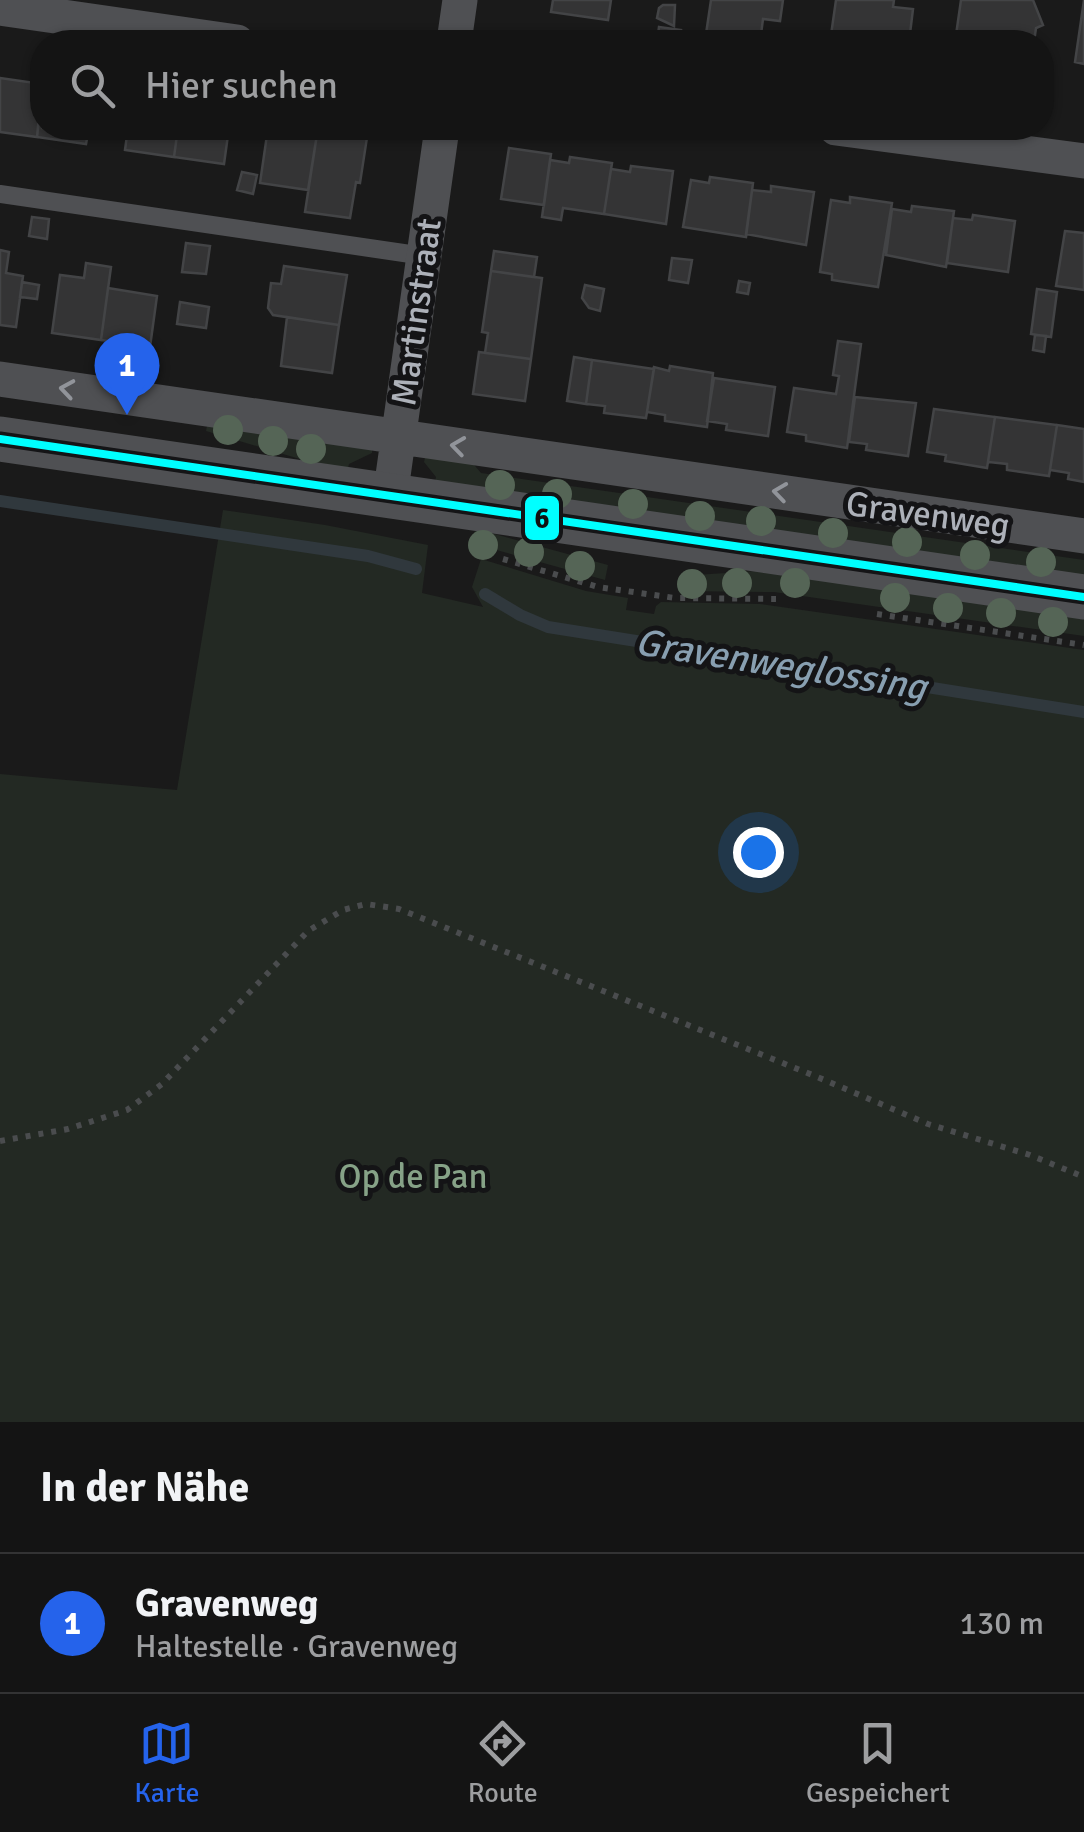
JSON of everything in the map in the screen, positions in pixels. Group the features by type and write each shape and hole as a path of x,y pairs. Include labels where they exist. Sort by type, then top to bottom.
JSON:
{"street":[{"path":"456,30 460,0"},
{"path":"0,8 154,30"},
{"name":"Martinstraat","path":"390,497 440,140"},
{"path":"926,140 1084,161"},
{"name":"Gravenweg","path":"0,379 1084,536"},
{"name":"Gravenweg","path":"0,439 1084,597"}],"lane":[{"path":"0,194 424,256"}],"path":[{"path":"0,1141 68,1129 126,1110 162,1084 308,931 343,910 366,904 398,910 815,1076 877,1105 1030,1155 1084,1177"}],"green space":[{"path":"208,421 372,453 349,464 348,469 323,466 206,431"},
{"path":"426,454 470,460 481,473 1084,560 1084,576 435,482 436,477 424,462"},
{"name":"Op de Pan","path":"223,510 428,545 422,593 483,607 472,587 481,559 586,591 628,598 626,610 654,614 661,602 760,604 1084,650 1084,1422 0,1422 0,774 177,790"},
{"path":"476,529 608,565 605,580 475,544 471,540"},
{"path":"772,570 1084,616 1084,636 774,592 678,591 680,576"}],"building":[{"path":"553,0 611,0 608,20 551,12"},
{"path":"711,0 783,0 780,21 763,19 762,30 707,30"},
{"path":"836,0 894,0 893,7 913,9 910,30 832,30"},
{"path":"961,0 1033,0 1043,25 1036,30 957,30"},
{"path":"1084,0 1084,64 1075,62"},
{"path":"663,5 675,5 674,26 657,18"},
{"path":"0,78 30,82 30,136 0,132"},
{"path":"126,140 176,140 174,157 125,150"},
{"path":"176,140 227,140 224,164 174,157"},
{"path":"266,140 316,140 308,190 260,183"},
{"path":"316,140 367,140 350,218 305,212"},
{"path":"509,148 551,154 544,205 501,199"},
{"path":"570,157 612,163 604,214 563,208 561,220 542,217 550,160 569,163"},
{"path":"631,166 673,171 666,224 604,214 611,169 630,172"},
{"path":"242,172 257,175 253,194 237,190"},
{"path":"710,177 753,183 746,237 683,227 691,180 709,183"},
{"path":"771,186 814,192 806,245 746,234 752,190 771,192"},
{"path":"850,197 892,203 878,287 832,280 832,274 820,272 831,200 850,203"},
{"path":"912,206 954,211 946,267 886,255 892,209 911,212"},
{"path":"973,215 1015,221 1008,272 947,263 953,218 972,220"},
{"path":"32,217 49,219 47,239 29,236"},
{"path":"1065,231 1084,233 1084,290 1056,286"},
{"path":"186,243 210,246 206,274 182,272"},
{"path":"0,250 9,252 6,273 23,276 16,327 0,325"},
{"path":"494,251 537,257 534,277 491,271"},
{"path":"672,258 692,260 688,283 669,280"},
{"path":"86,263 111,267 101,340 52,333 60,275 84,278"},
{"path":"284,266 347,275 339,325 273,315 268,308 271,283 281,284"},
{"path":"491,271 542,278 531,359 485,353 488,333 482,332"},
{"path":"739,281 750,283 748,294 737,292"},
{"path":"22,282 39,285 37,299 20,297"},
{"path":"585,285 604,289 600,311 589,308 582,298"},
{"path":"108,288 157,296 150,347 101,340"},
{"path":"1037,289 1057,292 1051,337 1031,334"},
{"path":"180,302 209,307 206,328 177,324"},
{"path":"287,317 339,325 332,373 281,366"},
{"path":"1035,335 1046,336 1044,352 1033,350"},
{"path":"838,341 861,344 847,448 806,441 806,435 787,432 794,388 836,394 839,376 833,375"},
{"path":"479,352 531,359 525,401 473,394"},
{"path":"574,357 592,360 586,404 567,401"},
{"path":"592,360 654,369 646,418 604,413 605,406 586,404"},
{"path":"670,366 713,373 707,427 665,421 665,415 647,412 654,367 669,371"},
{"path":"714,378 775,387 768,436 726,430 727,424 707,421"},
{"path":"855,397 916,403 908,456 866,450 867,444 849,442"},
{"path":"934,409 995,417 987,468 945,461 946,455 927,452"},
{"path":"995,417 1057,425 1049,476 1007,470 1007,464 988,462"},
{"path":"1057,425 1084,429 1084,482 1068,479 1069,473 1050,470"}],"waterway":[{"name":"Gravenweglossing","path":"0,501 368,556 416,569"},
{"name":"Gravenweglossing","path":"485,594 548,627 1084,712"}],"transit line":[{"name":"6","path":"0,439 1084,597"}],"place":[{"name":"Gravenweg","path":"127,415"}]}
